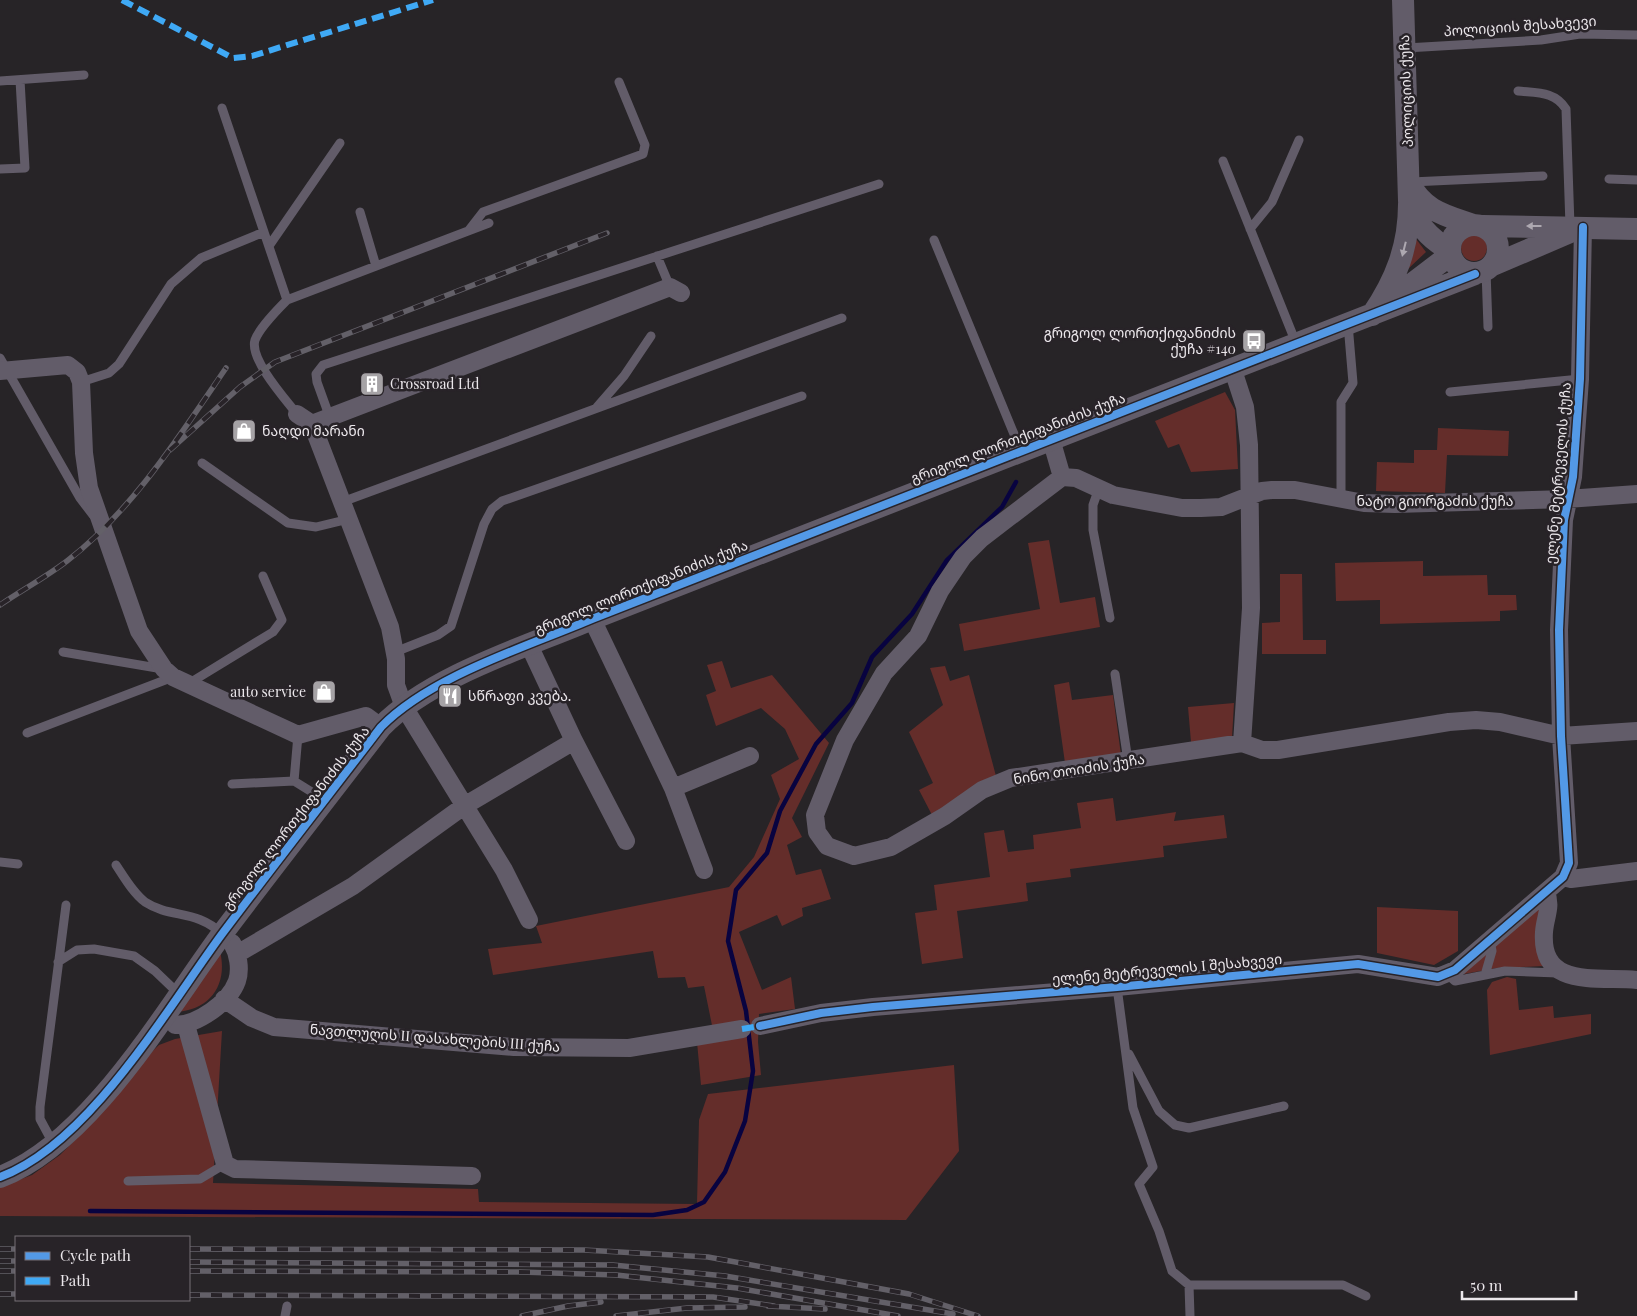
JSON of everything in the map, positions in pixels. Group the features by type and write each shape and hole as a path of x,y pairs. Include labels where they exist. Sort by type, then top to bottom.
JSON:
{"street":[{"name":"პოლიციის ქუჩა","path":"1403,0 1409,192 1414,216 1423,231 1450,253"},
{"path":"1409,192 1428,207 1478,225 1490,230 1498,243 1499,251 1485,270 1459,269 1450,253 1451,241 1456,233 1464,227 1478,225"},
{"path":"1372,314 1390,287 1405,249 1409,225 1409,192"},
{"name":"გრიგოლ ლორთქიფანიძის ქუჩა","path":"1478,225 1637,229"},
{"name":"გრიგოლ ლორთქიფანიძის ქუჩა","path":"0,1177 12,1172 54,1145 82,1119 157,1025 222,934 381,727 404,707 453,677 592,619 1051,440 1232,367 1485,270 1576,227"},
{"name":"ელენე მეტრეველის ქუჩა","path":"1563,877 1569,863 1561,736 1560,630 1564,520 1573,477 1580,378 1576,227"},
{"name":"გრიგოლ ლორთქიფანიძის ქუჩა","path":"1372,314 1450,253"},
{"path":"312,424 676,290"},
{"path":"3,366 68,365 77,372 81,382 84,453 89,488 139,631 175,677 298,735 366,716 381,727"},
{"path":"1232,367 1245,407 1249,445 1250,608 1242,743"},
{"path":"297,414 312,424 390,627 395,652 396,685 404,707 504,870 529,920"},
{"path":"1051,440 1062,477"},
{"name":"ნატო გიორგაძის ქუჩა","path":"1062,477 1076,478 1113,495 1182,508 1221,507 1272,490 1296,490 1341,500 1395,504 1567,499 1637,494"},
{"name":"ნინო თოიძის ქუჩა","path":"1062,477 982,538 958,564 940,591 918,636 884,673 845,740 815,814 817,832 827,846 854,856 890,847 945,816 982,790 1011,778 1242,743 1262,750 1278,750 1449,722 1476,720 1500,722 1561,736 1637,731"},
{"path":"592,619 673,788 704,870"},
{"path":"529,645 574,741 626,841"},
{"path":"237,954 353,886 464,806 574,741"},
{"path":"673,788 750,756"},
{"path":"1447,974 1490,941 1563,877 1571,879 1637,871"},
{"path":"1546,892 1550,911 1545,924 1545,952 1553,967 1561,973 1591,978 1637,980"},
{"path":"157,1025 186,1025 215,1008 237,981 237,954 232,944 222,934"},
{"name":"ელენე მეტრეველის I შესახვევი","path":"760,1026 821,1013 873,1007 1117,987 1358,964 1433,976 1447,974"},
{"name":"ნავთლუღის II დასახლების III ქუჩა","path":"224,999 252,1018 274,1027 514,1047 629,1048 742,1028"},
{"path":"186,1025 225,1164 235,1169 472,1176"}],"lane":[{"name":"პოლიციის შესახვევი","path":"1404,48 1541,40 1580,34 1637,35"},
{"path":"0,81 84,75"},
{"path":"0,169 25,168 20,80"},
{"path":"468,231 484,212 643,154 645,146 619,82"},
{"path":"1518,91 1551,95 1560,100 1566,109 1576,227"},
{"path":"222,108 287,300"},
{"path":"1250,229 1272,202 1299,140"},
{"path":"269,246 340,143"},
{"path":"1223,161 1296,343"},
{"path":"1409,192 1543,176"},
{"path":"1609,179 1637,180"},
{"path":"330,418 317,382 316,374 323,365 879,184"},
{"path":"360,212 376,266"},
{"path":"297,414 264,370 255,349 255,340 287,300 489,223"},
{"path":"81,382 109,373 120,364 171,284 201,258 264,232"},
{"path":"934,240 1021,451"},
{"path":"657,256 676,290"},
{"path":"1485,270 1488,327"},
{"path":"342,502 842,318"},
{"path":"1341,500 1341,402 1353,382 1348,324"},
{"path":"595,409 624,376 651,336"},
{"path":"3,366 80,498 101,525"},
{"path":"1450,392 1580,378"},
{"path":"395,652 438,635 451,626 484,524 492,509 502,501 802,396"},
{"path":"202,463 288,524 316,527 349,519"},
{"path":"1099,488 1093,505 1093,530 1110,618"},
{"path":"27,733 175,677 273,632 282,620 263,576"},
{"path":"63,652 175,677"},
{"path":"1115,674 1128,761"},
{"path":"294,781 298,735"},
{"path":"232,784 294,781 313,791 325,801"},
{"path":"0,862 18,864"},
{"path":"116,865 143,901 163,911 203,919 222,934"},
{"path":"54,1145 40,1119 40,1107 66,905"},
{"path":"1485,975 1492,951 1490,941"},
{"path":"58,962 77,950 94,949 134,956 155,971 179,994"},
{"path":"1447,974 1455,980 1505,971 1561,973"},
{"path":"1117,987 1134,1108 1153,1167 1139,1184 1159,1231 1172,1271 1189,1285 1343,1285 1366,1296"},
{"path":"1125,1047 1159,1111 1175,1125 1189,1128 1284,1106"},
{"path":"128,1181 200,1179 225,1164"},
{"path":"1189,1285 1190,1316"},
{"path":"285,1316 287,1306"}],"shaded area":[{"path":"1413,235 1426,252 1408,269"},
{"path":"1474,235 1483,239 1487,248 1483,257 1474,261 1465,257 1461,248 1465,239"},
{"path":"1225,392 1235,410 1238,469 1191,472 1179,444 1168,448 1155,421"},
{"path":"1438,428 1509,431 1508,456 1447,455 1445,493 1376,491 1377,462 1414,463 1414,450 1437,450"},
{"path":"1049,540 1060,603 1095,597 1100,627 964,651 959,624 1040,609 1028,543"},
{"path":"1423,561 1423,576 1487,575 1488,595 1516,595 1517,610 1500,611 1500,621 1380,624 1380,600 1336,601 1335,563"},
{"path":"1280,574 1302,574 1303,640 1326,640 1326,654 1262,654 1262,623 1280,622"},
{"path":"722,661 731,688 772,675 829,743 792,818 802,837 787,845 796,875 821,869 831,899 802,908 803,916 782,926 777,915 739,932 762,990 791,977 795,1009 759,1014 758,1042 761,1075 701,1085 697,1042 715,1040 704,986 688,988 685,977 658,978 653,951 493,975 488,949 542,943 536,926 729,887 754,857 780,799 771,775 799,759 785,729 761,708 716,726 706,695 716,691 707,665"},
{"path":"945,666 950,681 969,675 996,776 932,815 919,790 933,783 909,732 943,705 930,668"},
{"path":"1069,682 1072,700 1113,695 1121,755 1065,763 1054,685"},
{"path":"1234,703 1232,738 1191,742 1188,707"},
{"path":"1113,798 1116,821 1176,812 1174,821 1224,815 1227,838 1163,846 1164,857 1070,869 1071,877 1026,883 1028,901 957,911 963,958 922,964 915,913 937,910 934,885 990,877 984,833 1004,830 1008,852 1034,849 1033,835 1081,828 1077,803"},
{"path":"1539,904 1545,966 1497,968 1461,973"},
{"path":"1377,907 1458,911 1458,951 1434,965 1377,953"},
{"path":"220,951 221,974 219,984 214,993 199,1006 176,1012"},
{"path":"1507,977 1516,979 1519,1010 1553,1006 1554,1018 1591,1014 1591,1034 1490,1055 1487,990 1492,982"},
{"path":"222,1031 213,1183 478,1189 479,1202 697,1204 699,1120 708,1094 954,1065 959,1151 906,1220 0,1216 0,1187 32,1175 60,1155 82,1133 137,1066 159,1045 175,1039"}],"waterway":[{"path":"90,1211 653,1215 687,1210 704,1202 725,1172 745,1121 753,1071 746,1011 728,941 736,890 767,853 780,811 816,744 852,703 872,657 912,614 947,560 1002,507 1016,482"}],"railway":[{"path":"170,450 240,387 275,362 607,233"},
{"path":"0,605 67,561 113,519 154,471 226,368"},
{"path":"0,1249 15,1249"},
{"path":"190,1249 584,1250 708,1257 909,1294 978,1316"},
{"path":"0,1261 15,1261"},
{"path":"190,1262 613,1265 725,1276 953,1314"},
{"path":"0,1271 15,1271"},
{"path":"190,1271 520,1272 616,1275 737,1288 898,1316"},
{"path":"0,1294 15,1294"},
{"path":"190,1295 713,1297 774,1306"},
{"path":"522,1316 568,1306 601,1302"},
{"path":"768,1306 825,1309"},
{"path":"616,1316 687,1308 745,1307"}],"marked path":[{"path":"122,0 233,58 252,56 433,0"},
{"path":"742,1029 760,1026"}],"cycle path":[{"path":"760,1026 821,1013 873,1007 1117,987 1358,964 1438,977 1455,970 1563,877 1569,863 1561,736 1559,630 1564,520 1573,477 1580,379 1583,227"},
{"path":"0,1177 33,1160 64,1136 95,1106 151,1036 222,934 381,727 402,709 426,693 452,678 509,652 1475,274"}],"place":[{"name":"გრიგოლ ლორთქიფანიძის ქუჩა #140","path":"1254,341"},
{"name":"Crossroad Ltd","path":"372,384"},
{"name":"ნაღდი მარანი","path":"244,431"},
{"name":"auto service","path":"324,692"},
{"name":"სწრაფი კვება.","path":"450,696"}]}
